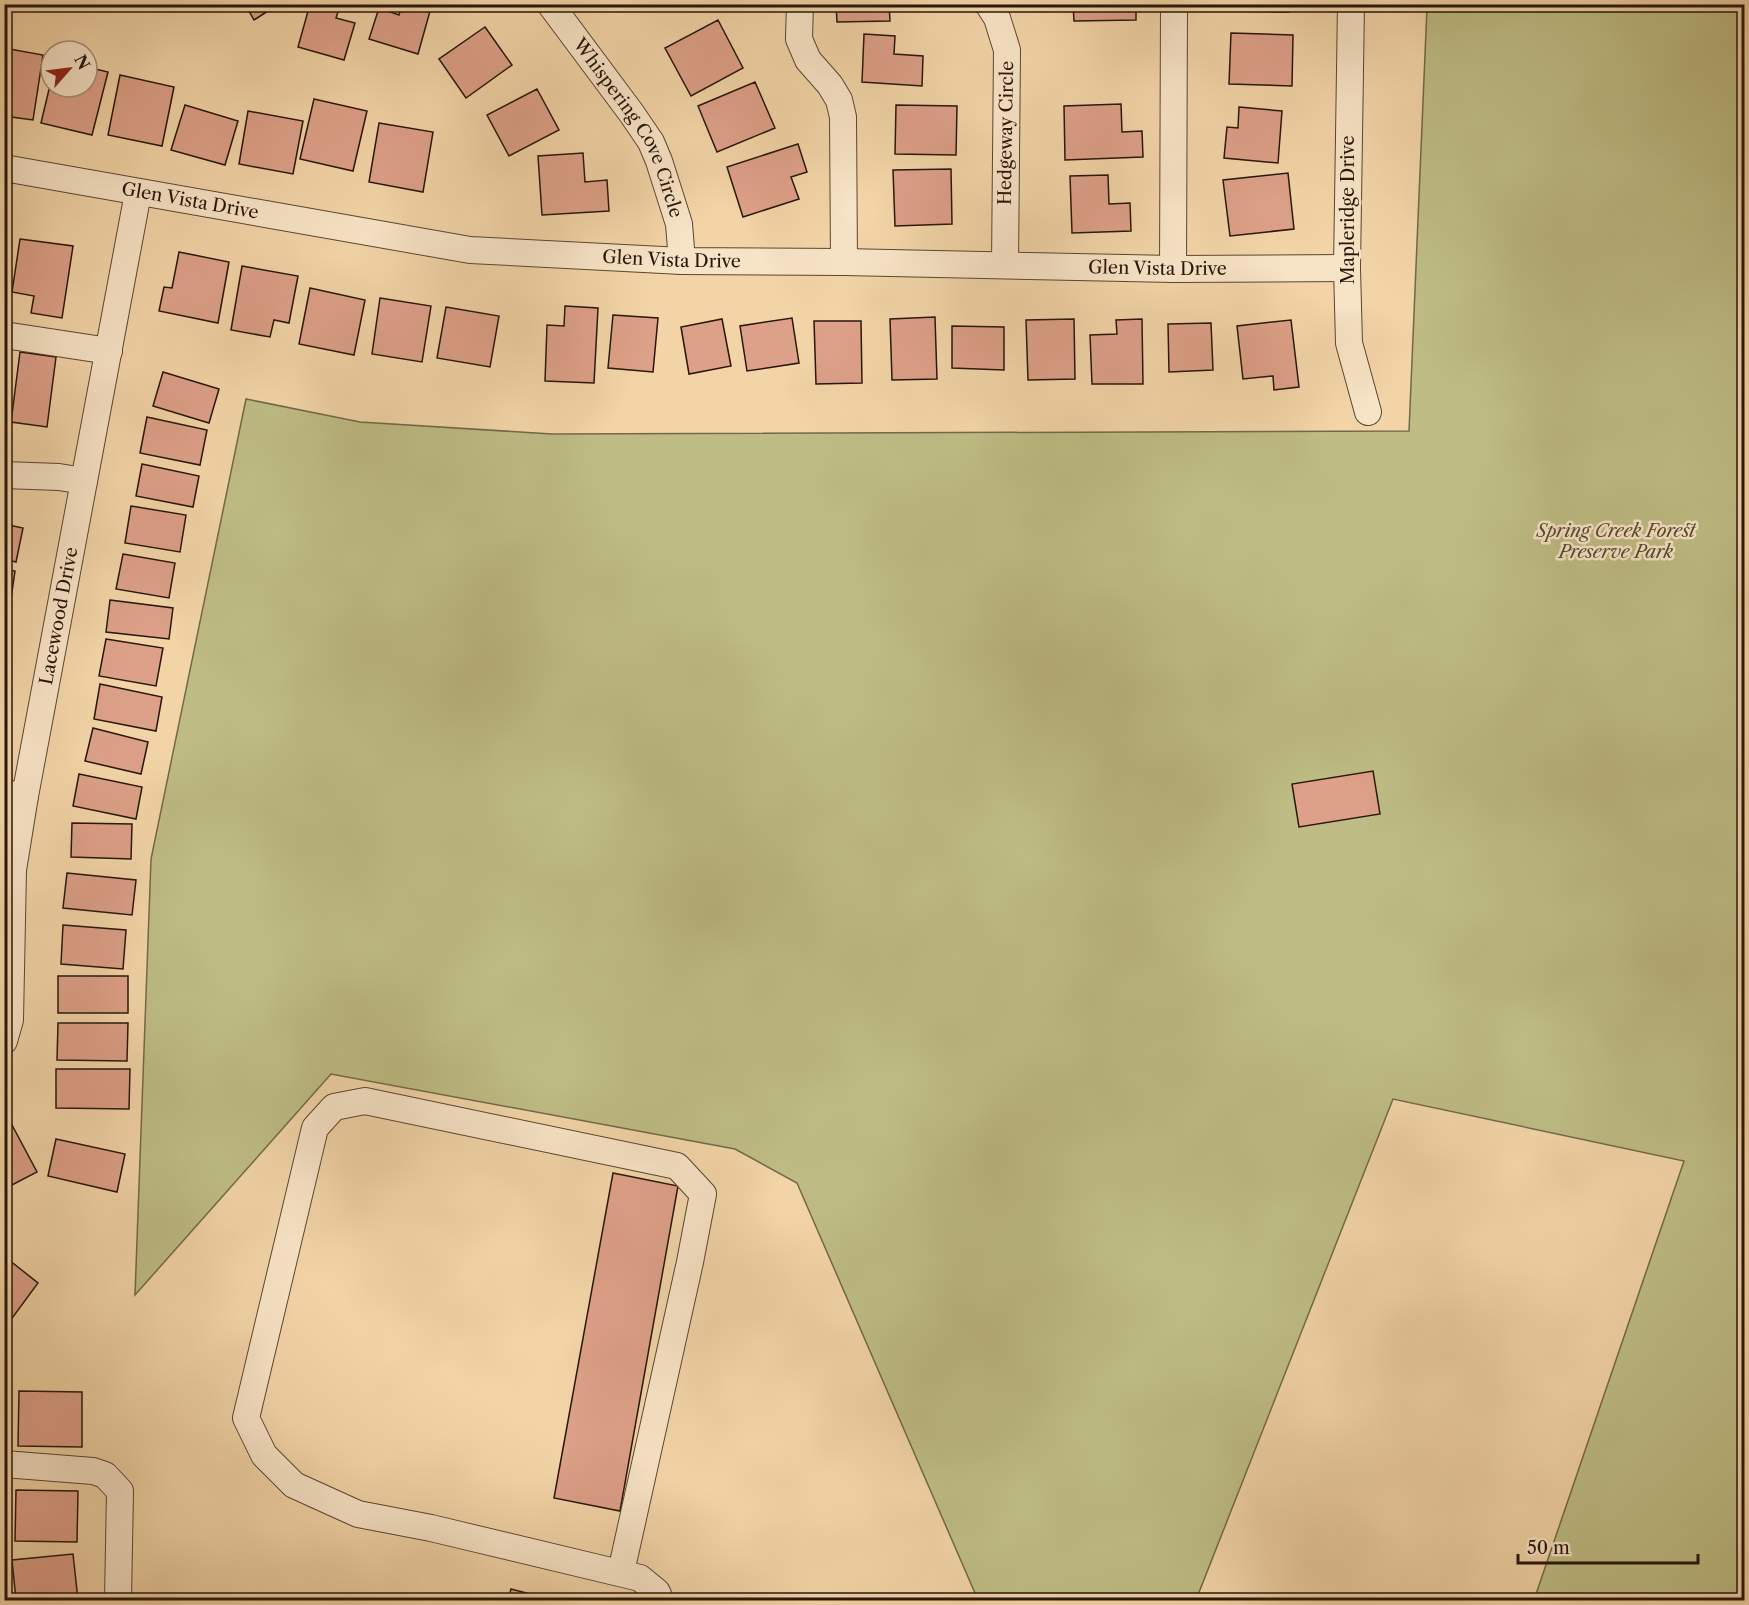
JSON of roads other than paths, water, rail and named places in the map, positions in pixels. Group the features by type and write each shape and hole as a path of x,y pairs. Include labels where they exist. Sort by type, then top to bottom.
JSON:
{"street":[{"path":"800,4 799,39 808,60 830,85 839,100 843,117 844,262"},
{"name":"Hedgeway Circle","path":"988,4 997,18 1007,50 1005,266"},
{"path":"1173,268 1174,4"},
{"name":"Mapleridge Drive","path":"1351,4 1347,268 1349,343 1368,412"},
{"name":"Whispering Cove Circle","path":"555,6 651,142 680,224 681,261"},
{"name":"Glen Vista Drive","path":"4,168 471,250 681,261 1173,268 1347,268"},
{"name":"Lacewood Drive","path":"4,1041 10,1020 15,795 84,482 138,193"},
{"path":"4,335 109,351"},
{"path":"4,475 59,477 84,482"},
{"path":"621,1572 703,1194 677,1166 365,1101 334,1107 315,1128 246,1418 264,1455 294,1485 358,1514 431,1528 621,1572 640,1578 657,1592 660,1600"},
{"path":"4,1464 93,1471 105,1475 120,1491 118,1600"}],"park label":[{"name":"Spring Creek Forest Preserve Park","path":"1616,541"}]}
